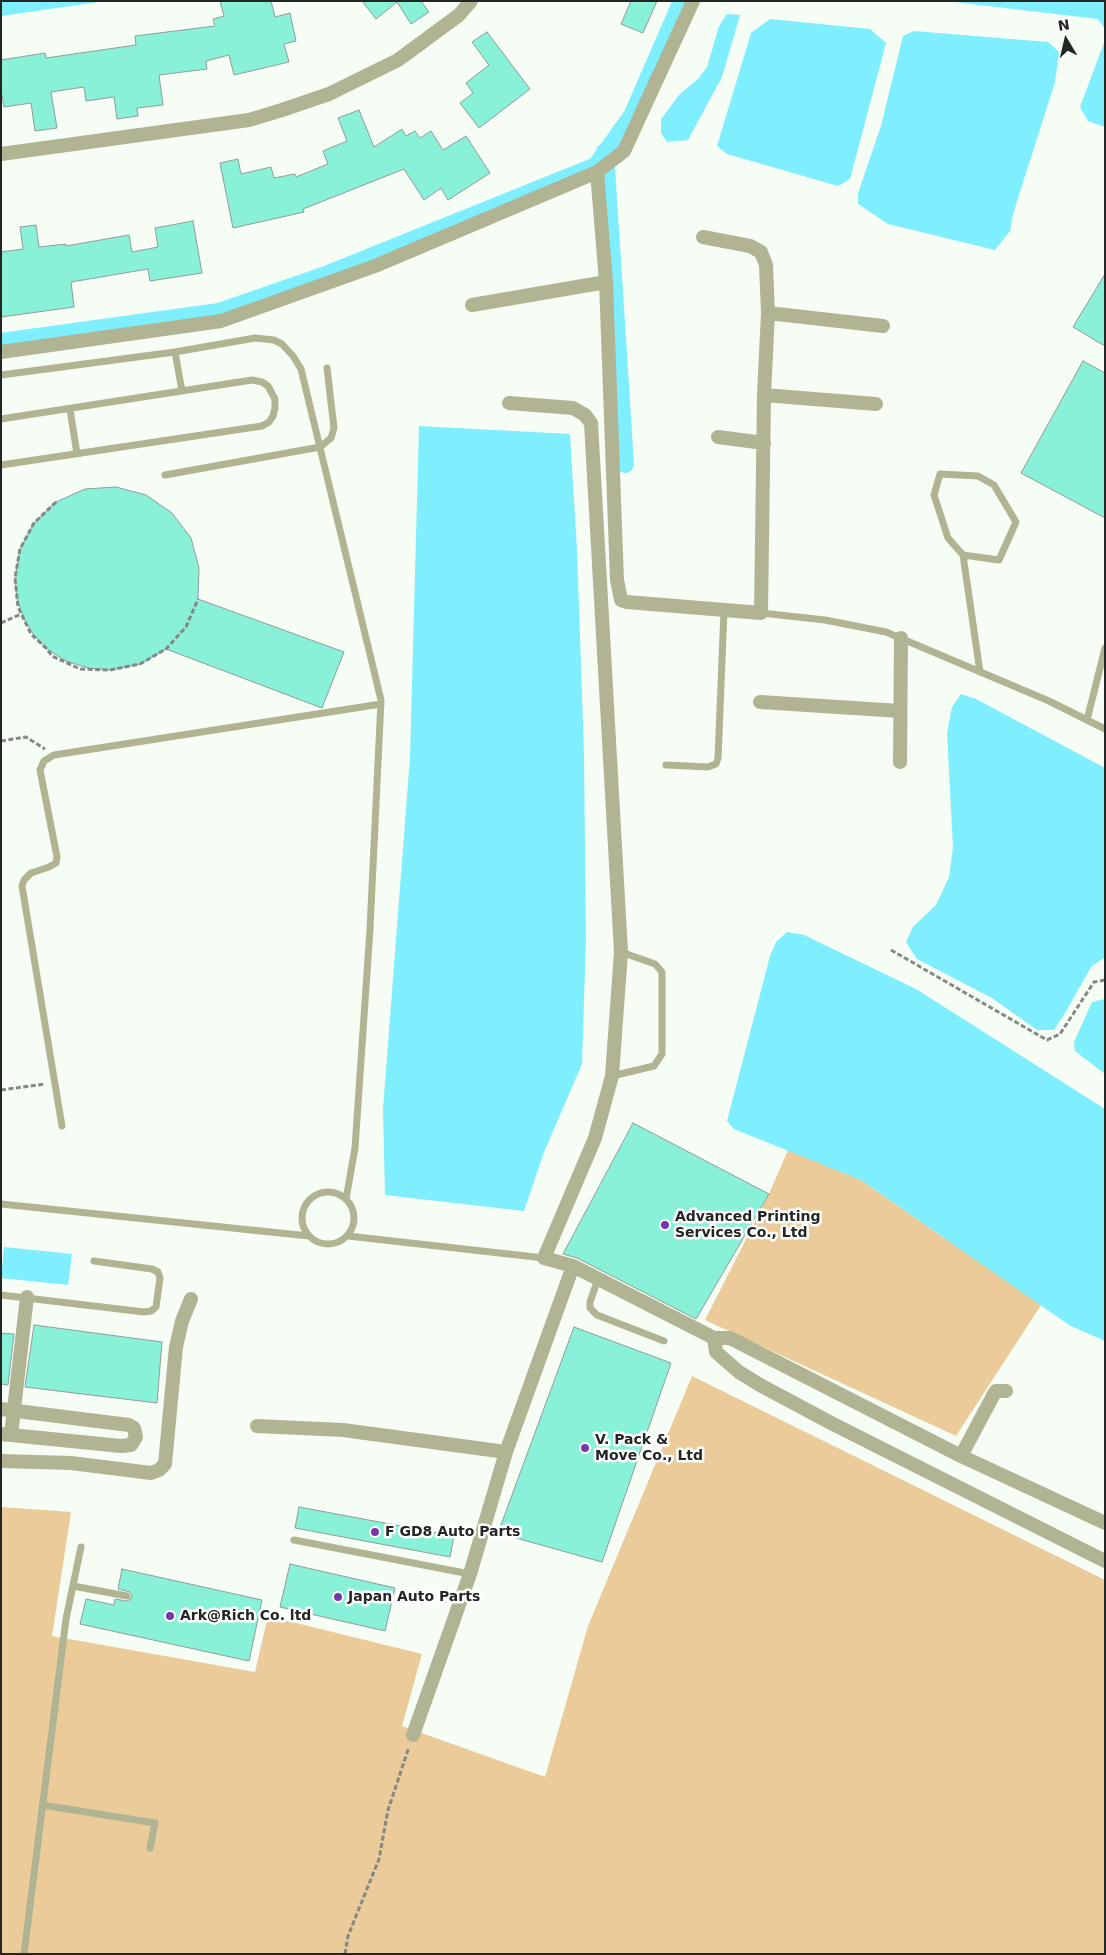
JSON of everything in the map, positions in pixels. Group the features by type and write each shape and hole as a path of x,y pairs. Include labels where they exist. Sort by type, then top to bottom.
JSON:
{"street":[{"path":"1,154 250,120 282,110 329,94 398,60 459,15 471,1"},
{"path":"1,352 221,321 375,266 600,170 624,151 693,1"},
{"path":"600,170 618,580 621,600 761,613 764,395 768,313 766,265 761,252 750,246 703,237"},
{"path":"472,304 606,282"},
{"path":"768,313 883,326"},
{"path":"764,395 876,404"},
{"path":"509,403 573,408 585,415 591,423 621,952 612,1076 596,1138 544,1258 573,1266 714,1338 730,1338 961,1456 1105,1523"},
{"path":"718,437 764,443"},
{"path":"900,762 901,638"},
{"path":"760,702 900,711"},
{"path":"413,1736 470,1574 506,1452 573,1266"},
{"path":"8,1409 129,1425 134,1428 136,1437 131,1445 121,1446 6,1435 8,1409 28,1297"},
{"path":"1,1461 71,1464 151,1473 158,1470 164,1464 176,1347 182,1320 192,1299"},
{"path":"714,1338 716,1352 739,1372 760,1385 833,1424 1105,1561"},
{"path":"961,1456 996,1391 1006,1391"},
{"path":"257,1426 342,1430 506,1452"}],"lane":[{"path":"1,375 176,352 255,338 274,340 282,344 301,369 381,704 370,929 355,1148 346,1199"},
{"path":"176,352 182,391"},
{"path":"165,475 320,447 331,438 334,428 327,368"},
{"path":"1,420 252,380 262,382 268,386 272,393 275,408 269,422 262,426 1,465"},
{"path":"70,408 77,454"},
{"path":"963,555 1000,560 1016,522 994,485 978,476 940,474 934,495 948,538 963,555 980,672"},
{"path":"666,765 708,767 716,764 718,758 724,611"},
{"path":"761,613 824,620 886,632 1049,701 1105,729"},
{"path":"1087,720 1105,648"},
{"path":"62,1126 22,886 24,880 32,873 56,863 57,857 40,770 44,760 54,754 381,704"},
{"path":"612,1076 654,1066 662,1054 662,972 655,964 621,952"},
{"path":"331,1192 339,1194 346,1199 354,1213 352,1229 348,1236 341,1241 324,1244 309,1236 302,1220 303,1211 313,1196 331,1192"},
{"path":"1,1204 309,1236"},
{"path":"348,1236 544,1258"},
{"path":"1,1295 144,1312 151,1311 156,1307 160,1278 158,1272 152,1269 94,1262"},
{"path":"598,1279 590,1302 590,1308 597,1314 664,1341"},
{"path":"294,1540 470,1574"},
{"path":"24,1954 66,1619 82,1547"},
{"path":"73,1586 127,1596"},
{"path":"42,1804 155,1823 150,1848"}],"path":[{"path":"56,502 34,523 20,549 15,578 18,607 21,614 31,634 47,648 52,656 80,669 110,670 140,664 166,649 186,627 198,599"},
{"path":"1,623 21,614"},
{"path":"1,740 26,737 54,754"},
{"path":"891,950 1047,1040 1060,1034 1094,982 1105,980"},
{"path":"1,1090 55,1083"},
{"path":"345,1954 348,1936 379,1859 388,1810 413,1736"}],"shaded area":[{"path":"788,1150 861,1180 1041,1305 956,1436 705,1320 769,1194"},
{"path":"692,1376 1105,1580 1105,1954 1,1954 1,1507 71,1512 52,1636 255,1672 268,1616 422,1654 402,1726 545,1777 588,1626"}],"water":[{"path":"1,1 106,1 1,16"},
{"path":"946,1 1105,1 1105,29 1098,19"},
{"path":"727,14 740,15 722,77 688,140 667,142 661,133 661,119 679,95 699,78 707,67 719,26"},
{"path":"770,19 870,29 886,43 850,179 838,186 727,154 717,146 751,33"},
{"path":"914,31 1048,42 1059,52 1055,82 1013,214 1010,231 995,250 888,224 858,204 858,193 881,126 903,36"},
{"path":"1105,40 1105,127 1088,121 1080,107"},
{"path":"419,426 570,434 577,550 584,754 586,937 582,1064 544,1152 524,1211 385,1195 383,1109 410,757"},
{"path":"961,694 976,699 1105,768 1105,957 1091,967 1054,1030 1037,1030 992,998 917,959 906,942 913,927 936,905 949,877 953,847 947,733 952,707"},
{"path":"787,932 804,935 916,989 1105,1109 1105,1341 1069,1325 861,1180 734,1129 727,1121 770,956 776,942"},
{"path":"1105,999 1105,1074 1075,1051 1074,1042 1092,1002"},
{"path":"4,1247 72,1254 68,1285 1,1278"}],"building":[{"path":"220,1 271,1 275,17 290,13 296,41 284,44 289,62 234,75 229,55 206,61 207,69 159,75 163,105 137,108 138,116 117,119 114,97 86,101 84,87 51,92 57,128 35,131 31,103 4,107 1,91 1,60 45,53 46,58 136,45 135,36 215,26 213,19 224,16"},
{"path":"362,1 421,1 429,12 411,24 397,2 376,19"},
{"path":"631,1 657,1 643,33 621,24"},
{"path":"487,32 530,89 479,128 460,103 473,93 466,83 489,65 472,42"},
{"path":"359,110 374,147 402,129 406,136 415,131 420,138 431,131 443,150 466,136 490,173 448,200 441,188 424,200 404,169 303,209 304,212 233,228 220,163 238,159 241,174 271,167 274,178 295,174 296,177 328,164 323,151 347,141 338,118"},
{"path":"193,221 202,273 150,281 148,269 71,282 74,307 1,317 1,252 23,249 20,227 36,225 39,247 66,244 66,246 129,235 132,252 158,247 155,228"},
{"path":"1105,274 1105,346 1073,327"},
{"path":"1083,361 1105,373 1105,518 1021,473"},
{"path":"116,487 146,495 172,513 191,538 199,568 198,599 344,652 322,708 166,649 140,664 110,670 88,668 66,661 47,649 34,635 24,619 17,599 15,578 20,549 34,523 56,502 85,489"},
{"name":"Advanced Printing Services Co., Ltd","path":"633,1123 769,1194 696,1319 577,1258 563,1254"},
{"path":"34,1325 162,1342 157,1403 25,1387"},
{"name":"V. Pack & Move Co., Ltd","path":"574,1327 671,1363 602,1562 498,1533"},
{"path":"1,1333 14,1334 8,1385 1,1384"},
{"name":"F GD8 Auto Parts","path":"299,1507 454,1536 450,1557 295,1528"},
{"name":"Japan Auto Parts","path":"290,1564 395,1588 385,1631 280,1607"},
{"name":"Ark@Rich Co. ltd","path":"122,1569 262,1600 249,1661 80,1624 86,1599 114,1605 115,1599 127,1601 131,1599 132,1595 130,1592 118,1589"}],"waterway":[{"path":"1,342 219,312 323,276 596,166 632,116 682,1"},
{"path":"605,152 625,464"}],"place":[{"name":"Advanced Printing Services Co., Ltd","path":"665,1225"},
{"name":"V. Pack & Move Co., Ltd","path":"585,1448"},
{"name":"F GD8 Auto Parts","path":"375,1532"},
{"name":"Japan Auto Parts","path":"338,1597"},
{"name":"Ark@Rich Co. ltd","path":"170,1616"}]}
